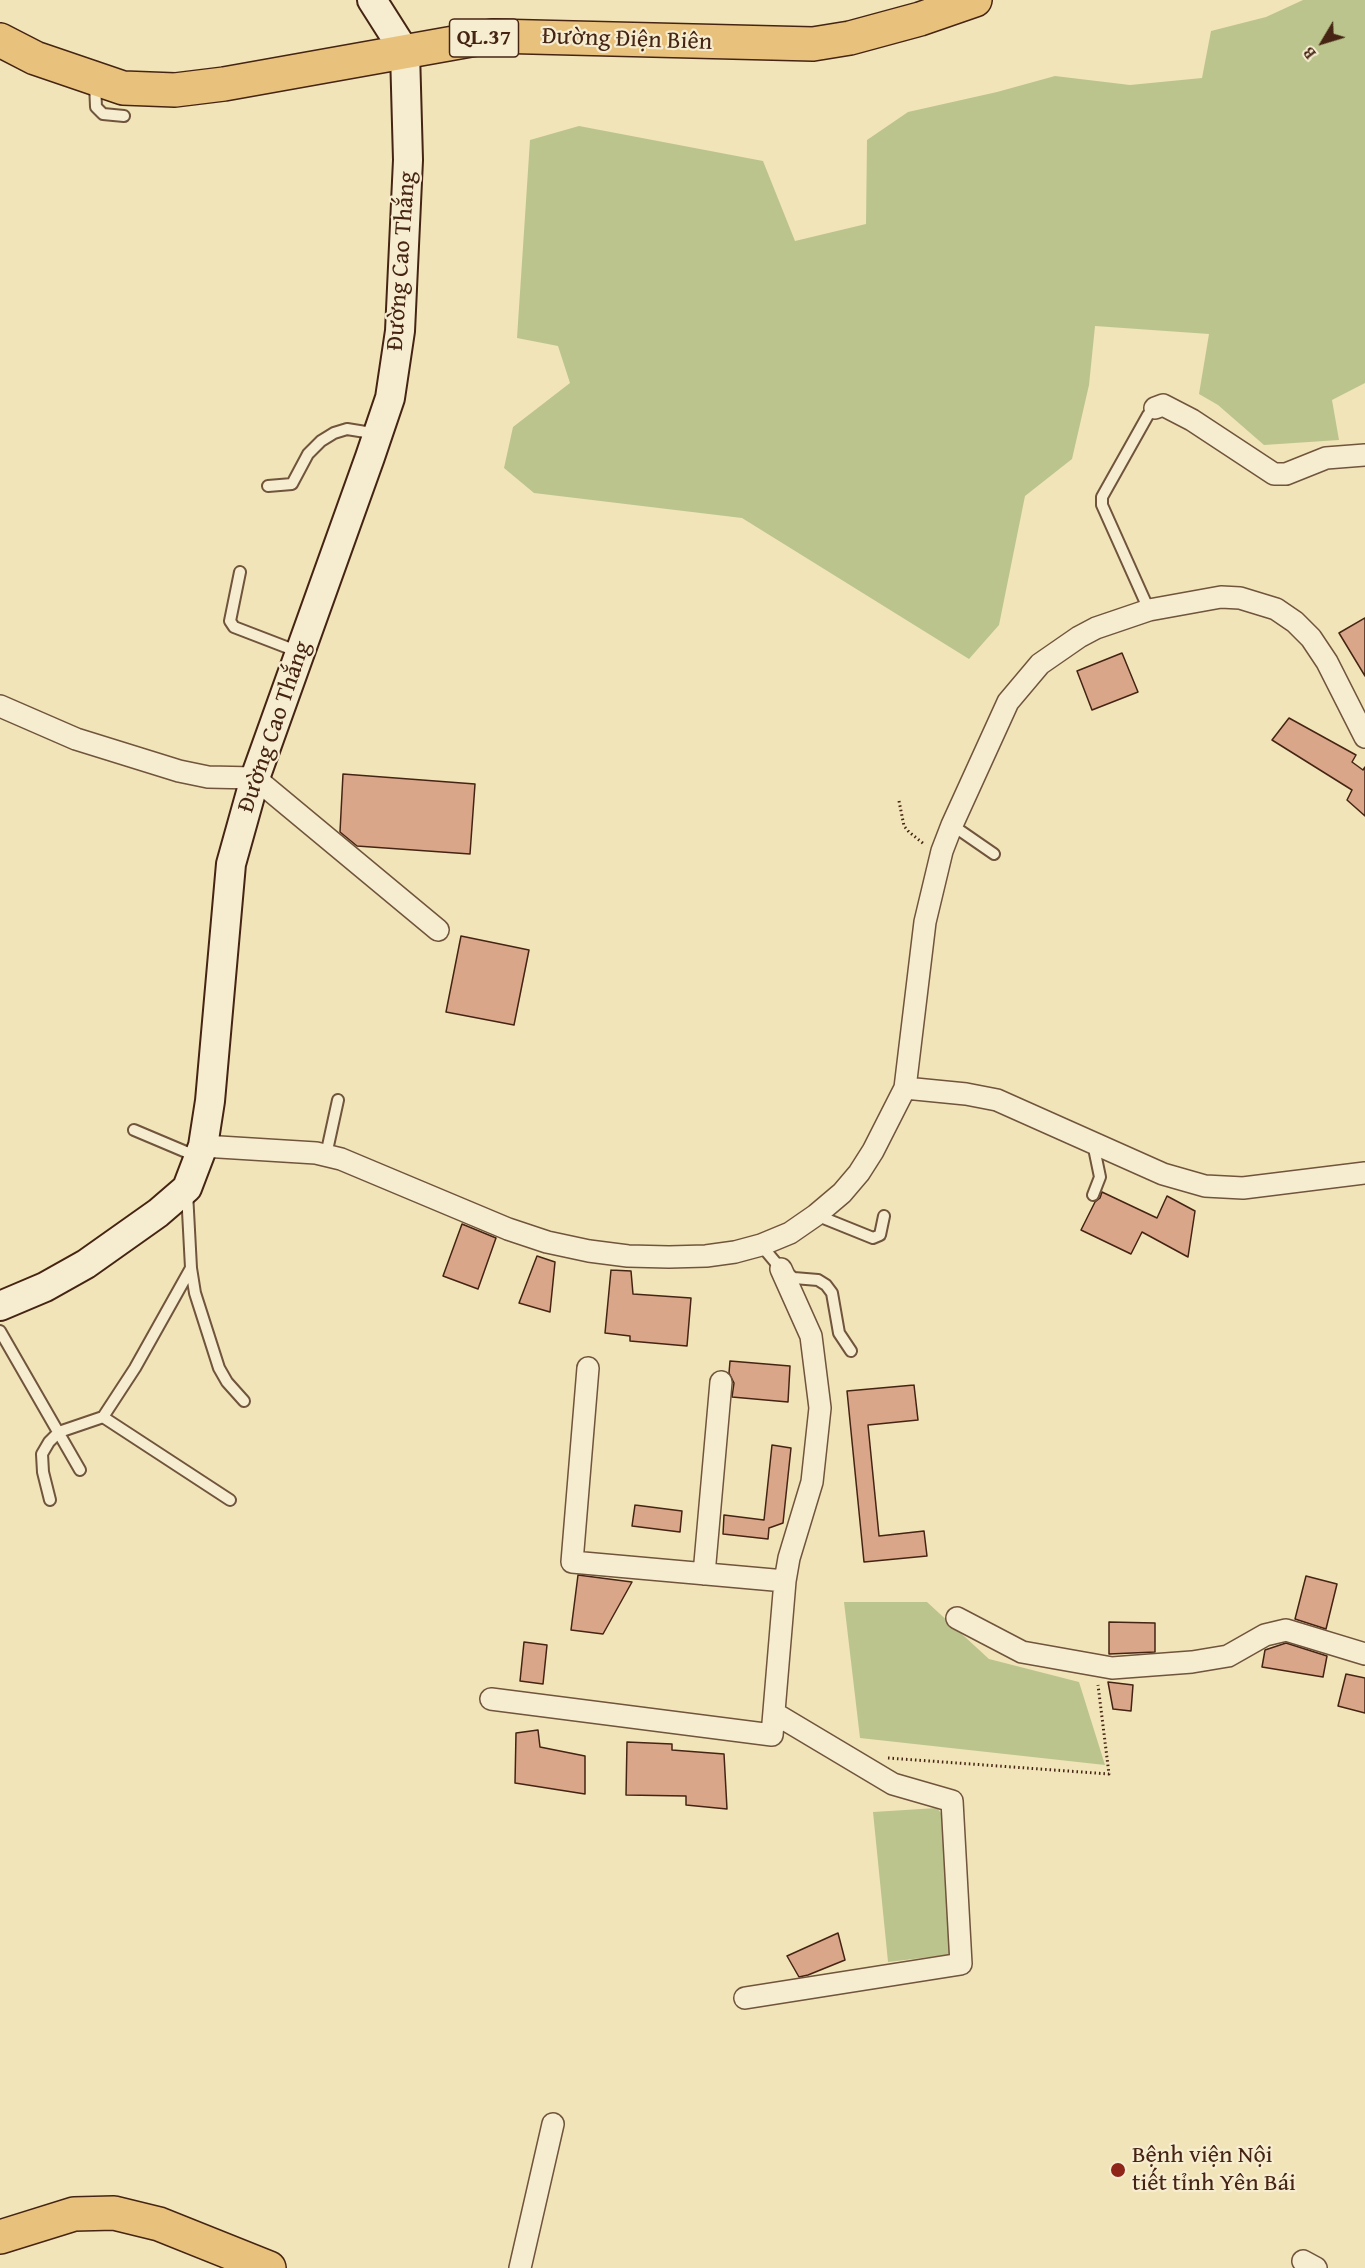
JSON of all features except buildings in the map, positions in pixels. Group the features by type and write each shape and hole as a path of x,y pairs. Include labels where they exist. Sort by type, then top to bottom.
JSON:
{"main road":[{"name":"Đường Điện Biên","path":"0,39 35,58 123,88 175,90 224,84 493,36 813,44 850,38 920,19 975,0"},
{"path":"0,2237 74,2214 114,2213 159,2224 269,2268"}],"street":[{"path":"372,0 405,52"},
{"name":"Đường Cao Thắng","path":"0,1306 45,1287 86,1264 158,1213 187,1188 201,1152 210,1101 231,864 255,778 390,398 400,331 408,160 405,52"},
{"path":"1155,408 1163,405 1192,420 1274,474 1286,474 1326,458 1365,455"},
{"path":"201,1152 316,1152 356,1164 508,1229 547,1242 588,1251 628,1256 706,1256 761,1245 790,1233 842,1193 859,1173 873,1151 905,1088 925,922 942,851 1008,702 1040,664 1079,636 1149,610 1221,597 1240,598 1276,609 1295,622 1311,638 1327,662 1365,737"},
{"path":"0,706 76,739 179,771 208,777 255,778 438,930"},
{"path":"905,1088 997,1100 1185,1182 1221,1188 1243,1188 1365,1173"},
{"path":"491,1699 772,1735 785,1581 789,1558 812,1482 820,1408 811,1336 781,1269"},
{"path":"588,1368 572,1562 785,1581"},
{"path":"704,1574 721,1382"},
{"path":"957,1618 1022,1652 1112,1668 1192,1662 1228,1656 1265,1635 1286,1630 1365,1654"},
{"path":"745,1998 960,1964 952,1801 893,1784 774,1713"},
{"path":"520,2268 553,2124"}],"lane":[{"path":"95,79 96,107 103,114 124,116"},
{"path":"1149,610 1102,505 1102,497 1148,415 1155,408"},
{"path":"268,486 292,484 308,454 321,441 334,433 347,429 378,434"},
{"path":"240,572 230,621 234,627 299,652"},
{"path":"952,825 993,854"},
{"path":"326,1155 338,1100"},
{"path":"134,1130 201,1152"},
{"path":"1093,1195 1100,1177 1095,1153 1098,1144"},
{"path":"187,1188 191,1268 195,1293 219,1368 227,1382 244,1401"},
{"path":"816,1215 873,1238 880,1235 884,1216"},
{"path":"761,1245 781,1269 794,1278 818,1280 826,1285 832,1293 839,1333 851,1351"},
{"path":"50,1500 43,1472 42,1454 49,1442 59,1432 103,1417 135,1368 191,1268"},
{"path":"0,1331 80,1470"},
{"path":"103,1417 230,1500"}],"path":[{"path":"899,801 904,826 909,832 926,845 942,851"},
{"path":"886,1758 1109,1774 1095,1665"}],"green space":[{"path":"1303,0 1365,0 1365,383 1332,400 1339,440 1264,445 1218,405 1199,394 1209,334 1095,326 1089,385 1072,459 1025,496 999,625 969,659 742,518 534,493 504,468 513,427 570,383 558,346 517,338 530,140 579,126 763,161 795,241 866,224 867,140 908,112 1055,76 1130,85 1202,78 1211,31 1266,17"},
{"path":"844,1602 927,1602 989,1659 1079,1682 1105,1765 860,1738"},
{"path":"937,1808 941,1813 955,1954 888,1962 873,1812"}],"place":[{"name":"Bệnh viện Nội tiết tỉnh Yên Bái","path":"1118,2170"}]}
